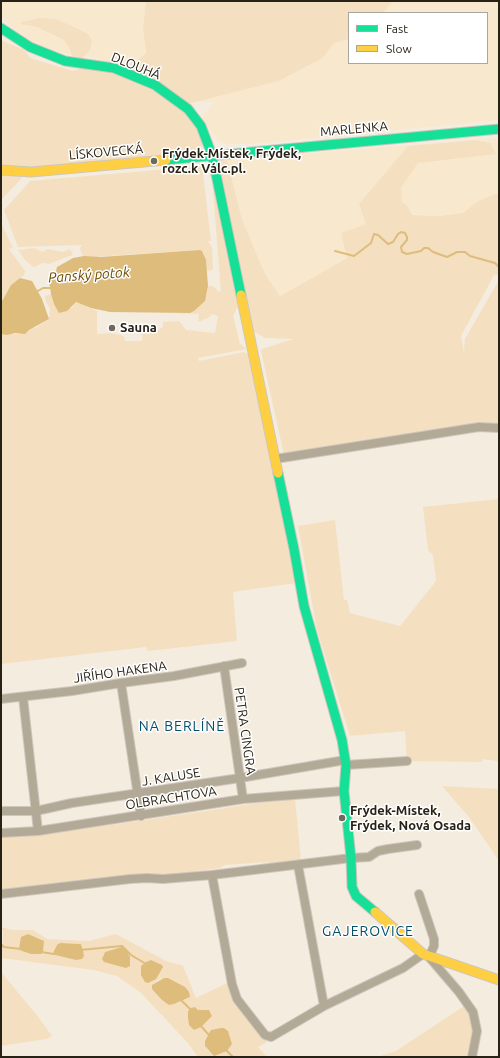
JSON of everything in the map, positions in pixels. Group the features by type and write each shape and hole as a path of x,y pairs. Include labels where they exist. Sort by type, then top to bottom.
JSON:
{"street":[{"name":"DLOUHÁ","path":"1,28 30,47 65,61 114,68 154,85 188,109 201,126 212,155 304,606 342,740 345,763 344,791 351,858 352,887 356,896 426,956"},
{"name":"MARLENKA","path":"212,155 499,129"},
{"name":"LÍSKOVECKÁ","path":"1,170 31,172 212,155"},
{"path":"275,459 479,427 499,428"},
{"name":"JIŘÍHO HAKENA","path":"1,699 72,691 174,676 242,663"},
{"name":"PETRA CINGRA","path":"224,666 244,798"},
{"path":"121,683 141,816"},
{"path":"23,697 38,831"},
{"name":"J. KALUSE","path":"1,811 36,811 72,803 345,763 407,761"},
{"name":"OLBRACHTOVA","path":"1,833 38,831 141,816 244,798 344,791"},
{"path":"1,894 130,879 163,879 212,875 369,857 378,851 417,845"},
{"path":"298,865 324,1006"},
{"path":"212,875 232,984 238,999 265,1035 271,1037 324,1006 426,956 434,946 434,940 419,894"},
{"path":"426,956 499,980"},
{"path":"426,956 459,992 473,1012 477,1031 472,1057"}],"shaded area":[{"path":"1,1 146,1 143,28 146,53 126,69 99,59 36,48 1,16"},
{"path":"146,1 393,1 384,12 348,12 348,39 334,43 323,58 279,81 187,104 126,69 146,53 143,28"},
{"path":"393,1 499,1 499,120 253,144 225,144 218,141 202,118 213,103 216,102 191,102 279,81 323,58 334,43 348,39 348,64 488,64 488,12 384,12"},
{"path":"39,18 56,19 87,33 92,40 89,51 82,59 72,56 69,47 64,40 37,27 20,24 22,22"},
{"path":"1,40 24,50 30,58 73,71 93,65 129,75 178,105 196,127 203,140 201,150 199,152 26,167 1,165"},
{"path":"499,138 499,194 495,194 478,201 463,213 439,216 390,213 363,214 366,224 347,258 280,296 265,274 242,219 227,160"},
{"path":"476,140 490,143 496,154 418,163 401,187 402,202 408,207 412,215 439,216 463,213 478,201 495,194 499,194 499,275 494,275 461,336 464,353 465,339 499,280 499,425 491,423 477,423 284,455 261,351 262,349 293,339 265,338 253,331 219,173 220,161 227,160 242,219 265,274 280,296 347,258 341,233 366,224 359,204 408,146"},
{"path":"202,166 211,241 208,241 212,248 213,269 210,271 207,270 204,254 200,250 92,257 82,255 80,248 82,245 18,247 4,210 30,181"},
{"path":"1,175 21,176 21,179 1,200"},
{"path":"212,178 238,307 233,315 240,344 247,349 198,358 199,361 244,352 248,354 296,583 233,592 237,641 148,651 146,647 1,664 1,334 19,334 37,327 49,319 50,308 46,302 45,296 51,294 54,304 72,308 76,302 97,311 97,334 111,333 121,335 124,337 125,341 142,341 142,331 154,332 163,327 163,322 179,321 186,330 215,333 218,316 212,314 208,318 198,322 199,314 173,313 190,313 207,294 208,286 213,286 221,292"},
{"path":"1,223 13,248 9,249 25,271 24,275 11,285 1,303"},
{"path":"34,248 43,252 47,249 63,252 69,249 73,253 72,255 49,264 42,263 33,267 25,260 18,250"},
{"path":"499,499 499,765 497,761 482,759 482,762 407,761 405,731 350,736 317,630 298,526 335,520 344,600 347,600 350,613 400,626 436,581 433,555 428,550 423,507"},
{"path":"442,786 499,789 499,861 469,817"},
{"path":"295,799 301,860 269,864 268,862 225,865 220,868 191,872 190,874 1,892 1,837 76,830 256,803"},
{"path":"1,927 13,930 33,930 47,939 89,941 116,934 166,961 183,966 196,998 229,982 241,1008 267,1042 258,1047 267,1057 198,1057 187,1042 141,993 117,976 94,970 1,958 1,946 3,947 3,930 1,930","holes":["60,943 81,944 84,956 76,960 55,955","105,952 129,957 130,966 102,959","168,978 190,997 174,1004 152,985 160,979","195,1007 198,1010 209,1010 212,1016 194,1030 189,1025 188,1018","228,1031 232,1044 209,1051 205,1046 205,1041"]},
{"path":"1,972 52,1036 46,1039 1,1046"},
{"path":"467,1004 476,1028 470,1057 377,1057 396,1051"}],"water":[{"path":"202,251 206,260 208,286 205,301 190,313 110,312 91,308 76,302 67,311 59,313 54,304 49,281 55,275 57,267 73,258 84,256 101,257"},
{"path":"20,278 32,281 42,299 49,319 29,330 25,334 1,334 1,303 11,285"},
{"path":"28,934 44,941 43,952 41,954 31,954 19,949 21,937"},
{"path":"60,943 81,944 84,956 82,959 76,960 53,954 57,945"},
{"path":"122,947 126,949 130,957 130,966 126,968 104,962 102,959 105,952"},
{"path":"151,960 162,965 163,967 156,979 148,983 145,982 141,975 141,966"},
{"path":"164,978 168,978 185,987 189,992 190,997 169,1005 162,1000 152,989 152,985"},
{"path":"195,1007 198,1010 209,1010 212,1016 201,1027 194,1030 189,1025 188,1011"},
{"path":"221,1028 228,1031 232,1044 227,1051 214,1056 205,1046 205,1041 211,1030"}],"waterway":[{"name":"Panský potok","path":"335,251 354,256 371,243 374,234 378,235 388,244 393,242 401,232 405,233 407,237 407,240 401,247 402,252 407,254 421,251 424,248 428,248 433,252 447,257 457,252 465,252 470,256 495,263 499,267"},
{"name":"Panský potok","path":"36,292 43,288 52,288"},
{"path":"1,944 4,947 21,949"},
{"path":"80,950 122,946 131,955 146,964"},
{"path":"41,952 54,954"},
{"path":"181,1000 192,1011"},
{"path":"200,1025 209,1035"},
{"path":"226,1050 233,1057"}],"traffic: fast":[{"path":"1,28 30,47 65,61 114,68 155,85 188,109 201,126 212,155 241,295"},
{"path":"166,160 499,129"},
{"path":"278,473 304,606 342,740 346,765 344,791 351,858 352,887 356,896 375,912"}],"traffic: slow":[{"path":"1,170 31,172 166,160"},
{"path":"241,295 278,473"},
{"path":"375,912 423,954 499,980"}],"place":[{"name":"Frýdek-Místek, Frýdek, rozc.k Válc.pl.","path":"154,161"},
{"name":"Sauna","path":"112,328"},
{"name":"Frýdek-Místek, Frýdek, Nová Osada","path":"342,818"}],"district":[{"name":"NA BERLÍNĚ","path":"182,726"},
{"name":"GAJEROVICE","path":"368,931"}]}
